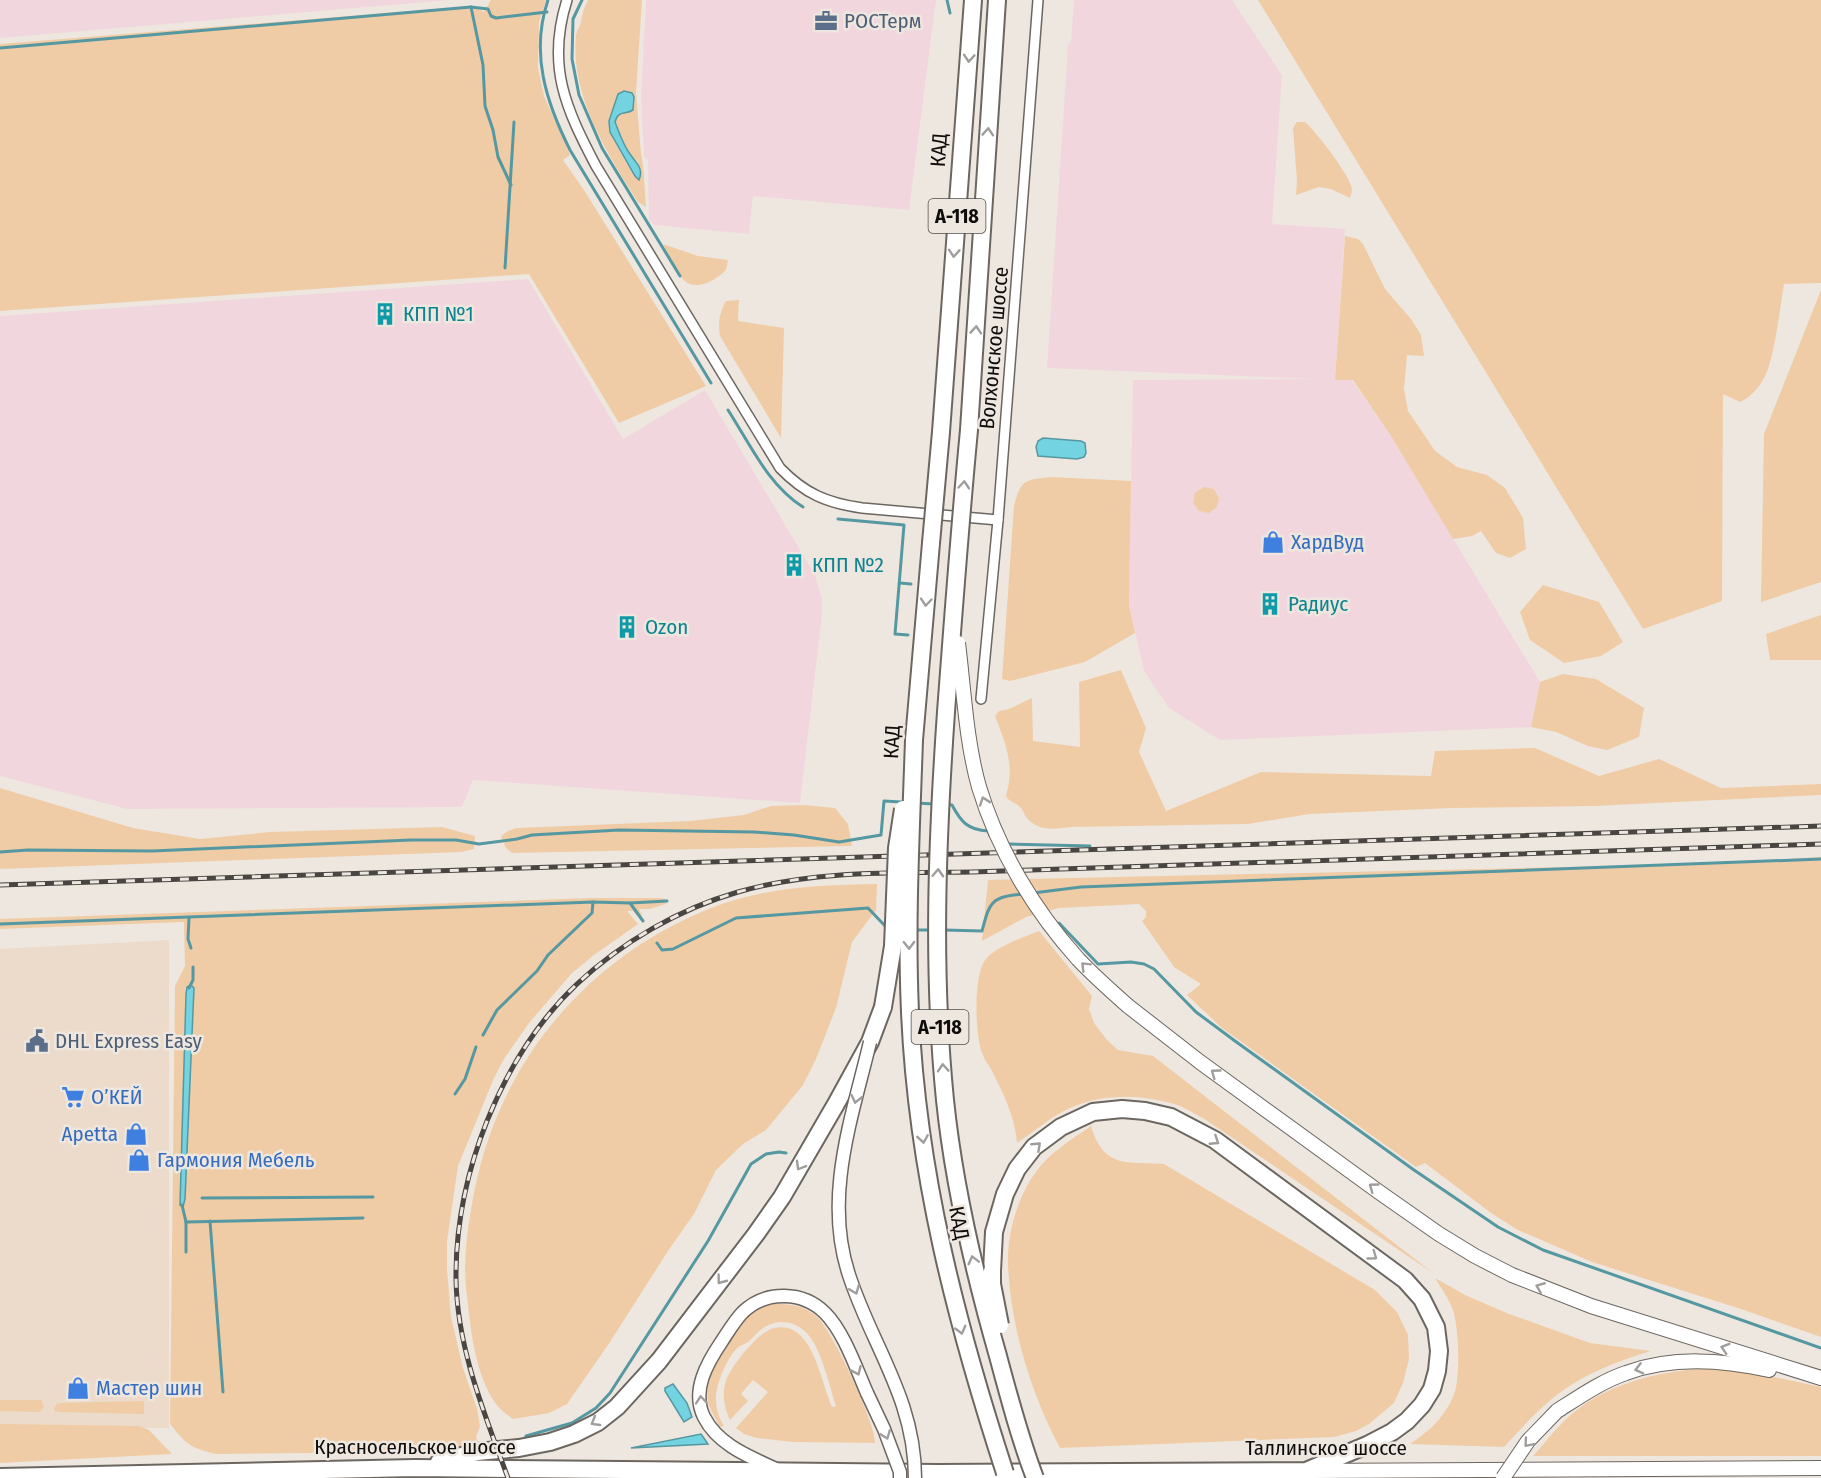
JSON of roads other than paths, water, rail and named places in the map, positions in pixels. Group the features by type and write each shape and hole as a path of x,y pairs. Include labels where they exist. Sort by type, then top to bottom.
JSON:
{"highway":[{"name":"КАД","path":"973,0 941,432 914,740 909,906 910,1013 919,1113 945,1266 978,1392 1007,1478"},
{"name":"КАД","path":"997,0 969,430 956,564 942,775 936,905 938,1003 945,1101 970,1248 1005,1381 1035,1478"},
{"path":"415,1468 477,1452 550,1442 574,1434 598,1422 617,1407 659,1361 782,1197 870,1042 883,1007 893,946 897,849 914,740"},
{"path":"1047,1478 1023,1413 1000,1329 992,1284 994,1232 1005,1194 1017,1169 1034,1147 1061,1127 1093,1112 1122,1109 1171,1117 1215,1140 1405,1280 1422,1299 1436,1327 1439,1351 1432,1389 1422,1405 1407,1421 1392,1432 1306,1471"},
{"name":"Красносельское шоссе","path":"0,1477 415,1468 831,1470"},
{"name":"Таллинское шоссе","path":"831,1470 934,1473 1306,1471"}],"main road":[{"path":"956,564 958,643 972,754 979,787 1009,862 1030,896 1078,959 1128,1006 1200,1062 1439,1234 1475,1256 1512,1275 1591,1306 1821,1380"},
{"path":"870,1042 843,1151 838,1192 840,1236 849,1275 909,1422 915,1453 915,1478"},
{"path":"778,1470 731,1446 713,1433 703,1415 699,1396 701,1379 718,1347 744,1311 757,1302 774,1296 795,1296 812,1302 837,1328 884,1429 900,1472 900,1478"},
{"path":"1503,1478 1528,1441 1557,1411 1587,1392 1626,1373 1667,1362 1715,1361 1748,1365 1821,1380"},
{"name":"Таллинское шоссе","path":"1306,1471 1821,1468"}],"street":[{"path":"567,0 561,18 557,56 562,92 576,128 596,166 780,468 792,481 807,491 824,500 842,505 998,520"},
{"name":"Волхонское шоссе","path":"981,699 998,520 1038,0"}],"water":[{"path":"624,91 632,93 634,97 633,110 620,114 615,122 625,147 640,169 639,180 610,132 609,121 618,94"},
{"path":"1043,438 1081,441 1085,443 1086,453 1084,457 1077,459 1038,456 1036,447 1038,441"},
{"path":"191,985 194,988 183,1207 180,1205 186,994 187,987"},
{"path":"673,1384 687,1403 692,1417 684,1422 665,1391 665,1388"},
{"path":"701,1434 708,1444 631,1448"}],"waterway":[{"path":"548,0 540,39 541,58 543,77 561,132 711,383"},
{"path":"582,0 573,19 572,59 579,95 602,148 680,276"},
{"path":"947,0 950,13"},
{"path":"471,7 483,65 485,106 493,130 498,157 511,185"},
{"path":"0,48 471,7 488,9 491,16 496,18 547,12"},
{"path":"505,268 514,122"},
{"path":"728,410 770,476 803,507"},
{"path":"838,519 904,525 895,634 908,635"},
{"path":"900,583 911,584"},
{"path":"0,852 28,850 152,851 411,840 456,840 479,844 532,835 619,830 754,832 839,842 881,835 884,801 901,802"},
{"path":"916,803 934,804"},
{"path":"946,804 952,805 970,827 988,831 990,836"},
{"path":"1007,844 1090,846"},
{"path":"1033,893 1081,887 1821,859"},
{"path":"944,930 982,931 987,913 994,902 1005,897 1024,894"},
{"path":"630,903 667,901"},
{"path":"0,924 593,902 630,903 643,921"},
{"path":"483,1035 497,1010 537,971 548,955 592,913 593,902"},
{"path":"657,943 662,950 673,949 736,918 868,908 887,928"},
{"path":"189,918 188,939 191,948"},
{"path":"1059,923 1098,964 1131,962 1144,964 1154,969 1196,1012 1414,1170 1498,1227 1543,1250 1821,1348"},
{"path":"914,930 931,930"},
{"path":"189,988 193,980 193,967"},
{"path":"455,1094 465,1079 476,1047"},
{"path":"526,1436 572,1423 596,1408 610,1393 708,1241 751,1164 766,1154 786,1153"},
{"path":"202,1198 373,1197"},
{"path":"182,1205 186,1222"},
{"path":"186,1252 186,1222 363,1218"},
{"path":"210,1221 223,1392"}],"railway":[{"path":"0,885 1821,826"},
{"path":"508,1478 474,1381 461,1330 458,1305 456,1279 458,1239 464,1199 474,1159 505,1082 526,1046 550,1013 577,984 613,954 673,918 738,892 796,880 854,874 1821,844"}],"place":[{"name":"РОСТерм","path":"826,21"},
{"name":"КПП №1","path":"385,314"},
{"name":"ХардВуд","path":"1273,542"},
{"name":"КПП №2","path":"794,565"},
{"name":"Радиус","path":"1270,604"},
{"name":"Ozon","path":"627,627"},
{"name":"DHL Express Easy","path":"37,1041"},
{"name":"О’КЕЙ","path":"73,1097"},
{"name":"Apetta","path":"136,1134"},
{"name":"Гармония Мебель","path":"139,1160"},
{"name":"Мастер шин","path":"78,1388"}]}
